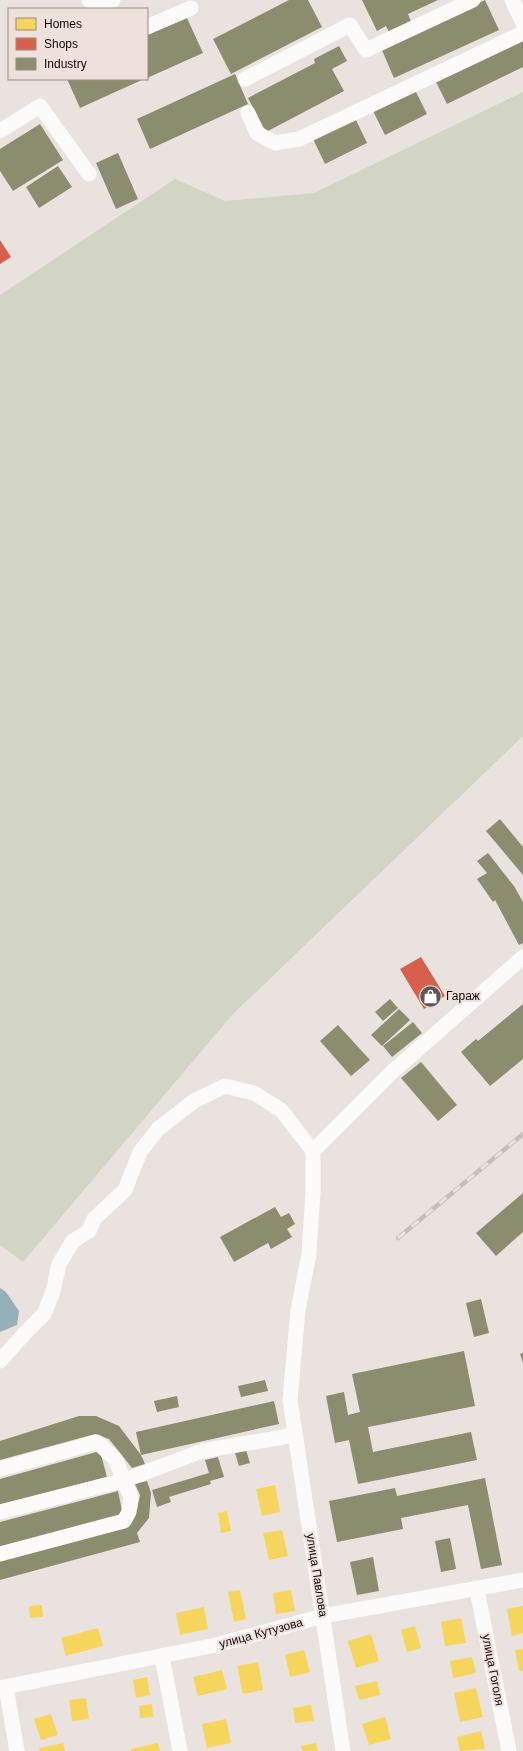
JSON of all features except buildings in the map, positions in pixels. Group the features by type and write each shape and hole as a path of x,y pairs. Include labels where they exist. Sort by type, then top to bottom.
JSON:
{"street":[{"path":"96,5 113,0"},
{"path":"245,79 350,25 366,50 473,0"},
{"path":"512,0 523,23"},
{"path":"148,27 191,8"},
{"path":"248,113 257,133 275,143 299,139 523,33"},
{"path":"0,131 40,106 88,174"},
{"path":"0,1361 25,1332 44,1314 53,1292 59,1264 73,1241 89,1231 94,1219 126,1190 140,1152 158,1129 194,1100 225,1086 254,1093 281,1110 313,1151 392,1072 523,957"},
{"name":"улица Павлова","path":"313,1151 313,1192 309,1254 298,1310 290,1400 343,1751"},
{"path":"0,1512 125,1480 202,1451 295,1435"},
{"path":"0,1469 97,1442 115,1459 131,1497 129,1512 124,1521 0,1554"},
{"name":"улица Кутузова","path":"3,1687 216,1645 323,1616 477,1590 523,1580"},
{"name":"улица Гоголя","path":"477,1590 509,1751"},
{"path":"162,1656 180,1751"},
{"path":"3,1687 17,1751"}],"green space":[{"path":"523,92 523,736 232,1015 23,1262 0,1245 0,295 175,179 225,201 314,193"}],"water":[{"path":"0,1288 6,1292 19,1311 17,1325 0,1332"}],"railway":[{"path":"398,1238 523,1134"}],"place":[{"name":"Гараж","path":"431,996"}]}
